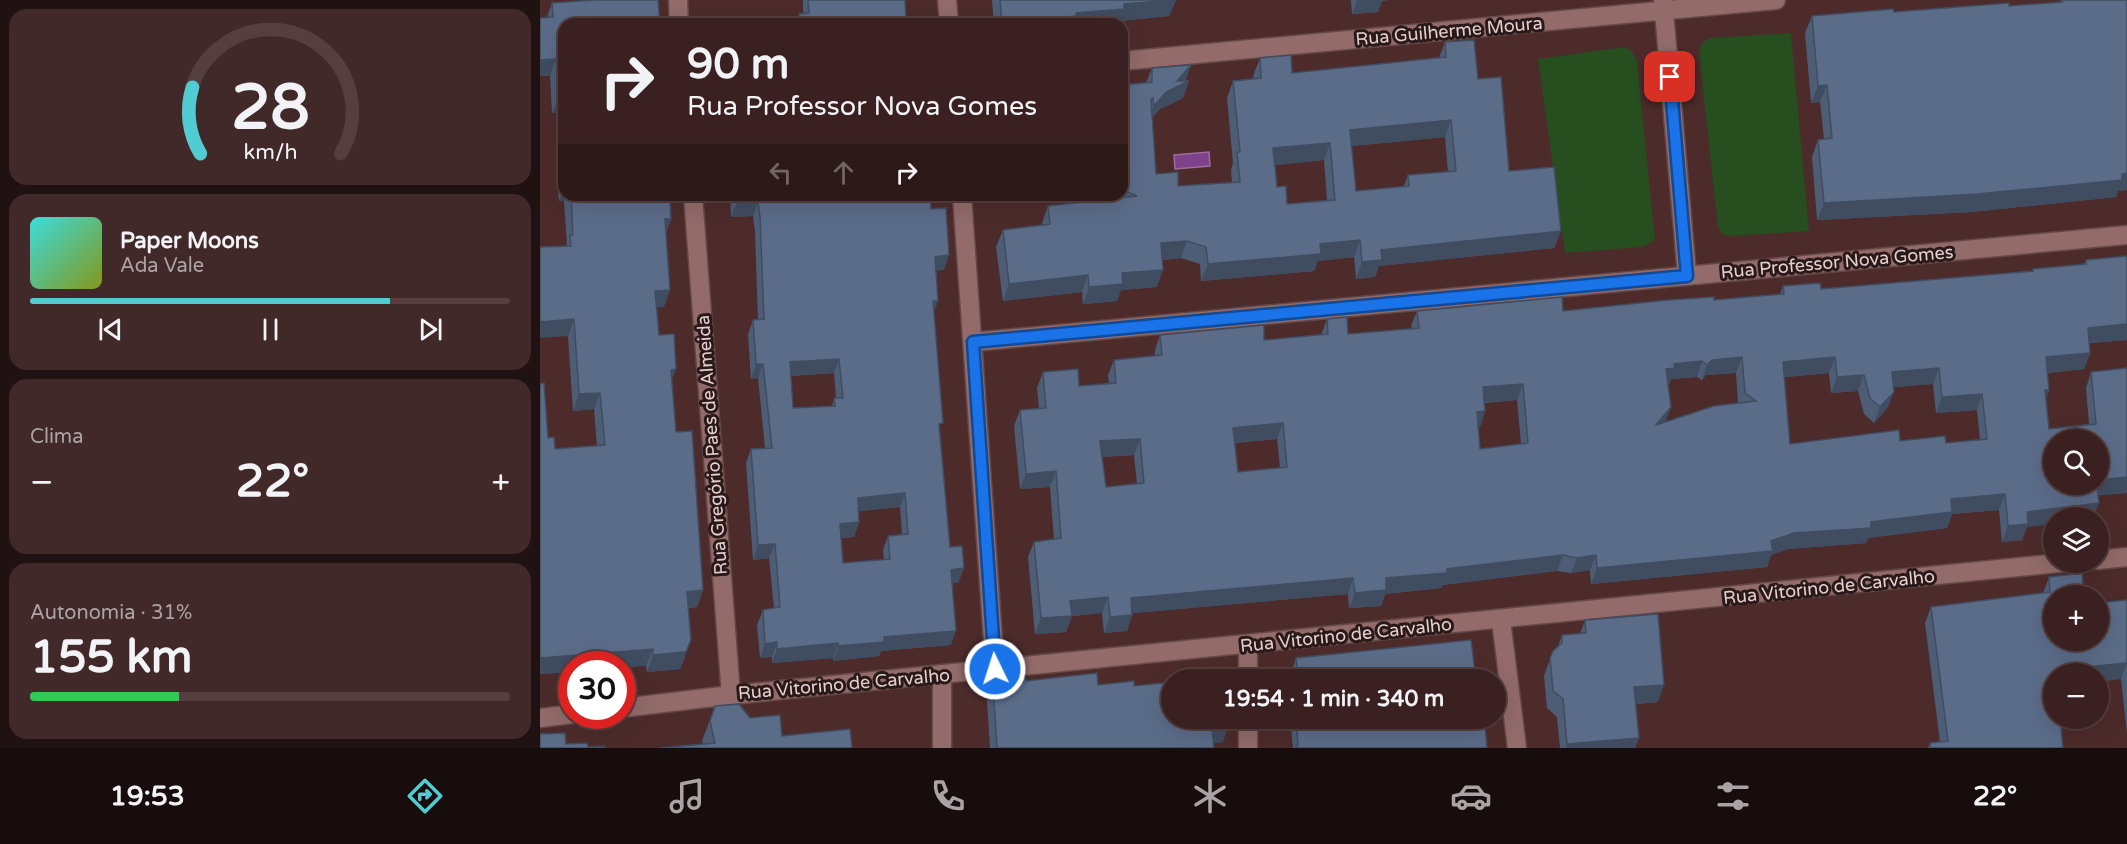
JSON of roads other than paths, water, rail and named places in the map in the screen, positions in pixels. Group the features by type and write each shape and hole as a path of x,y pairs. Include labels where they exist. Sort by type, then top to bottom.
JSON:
{"street":[{"path":"678,0 680,18"},
{"path":"948,0 949,18"},
{"name":"Rua Guilherme Moura","path":"1128,60 1663,5 1776,0"},
{"path":"1663,5 1687,276"},
{"name":"Rua Gregório Paes de Almeida","path":"693,201 731,695"},
{"path":"962,201 995,669"},
{"name":"Rua Professor Nova Gomes","path":"973,342 2127,235"},
{"path":"2109,559 2127,557"},
{"name":"Rua Vitorino de Carvalho","path":"636,706 2043,565"},
{"path":"1501,620 1516,748"},
{"path":"1248,644 1248,669"},
{"path":"942,676 942,748"},
{"path":"540,718 558,716"},
{"path":"1248,729 1248,748"}]}
